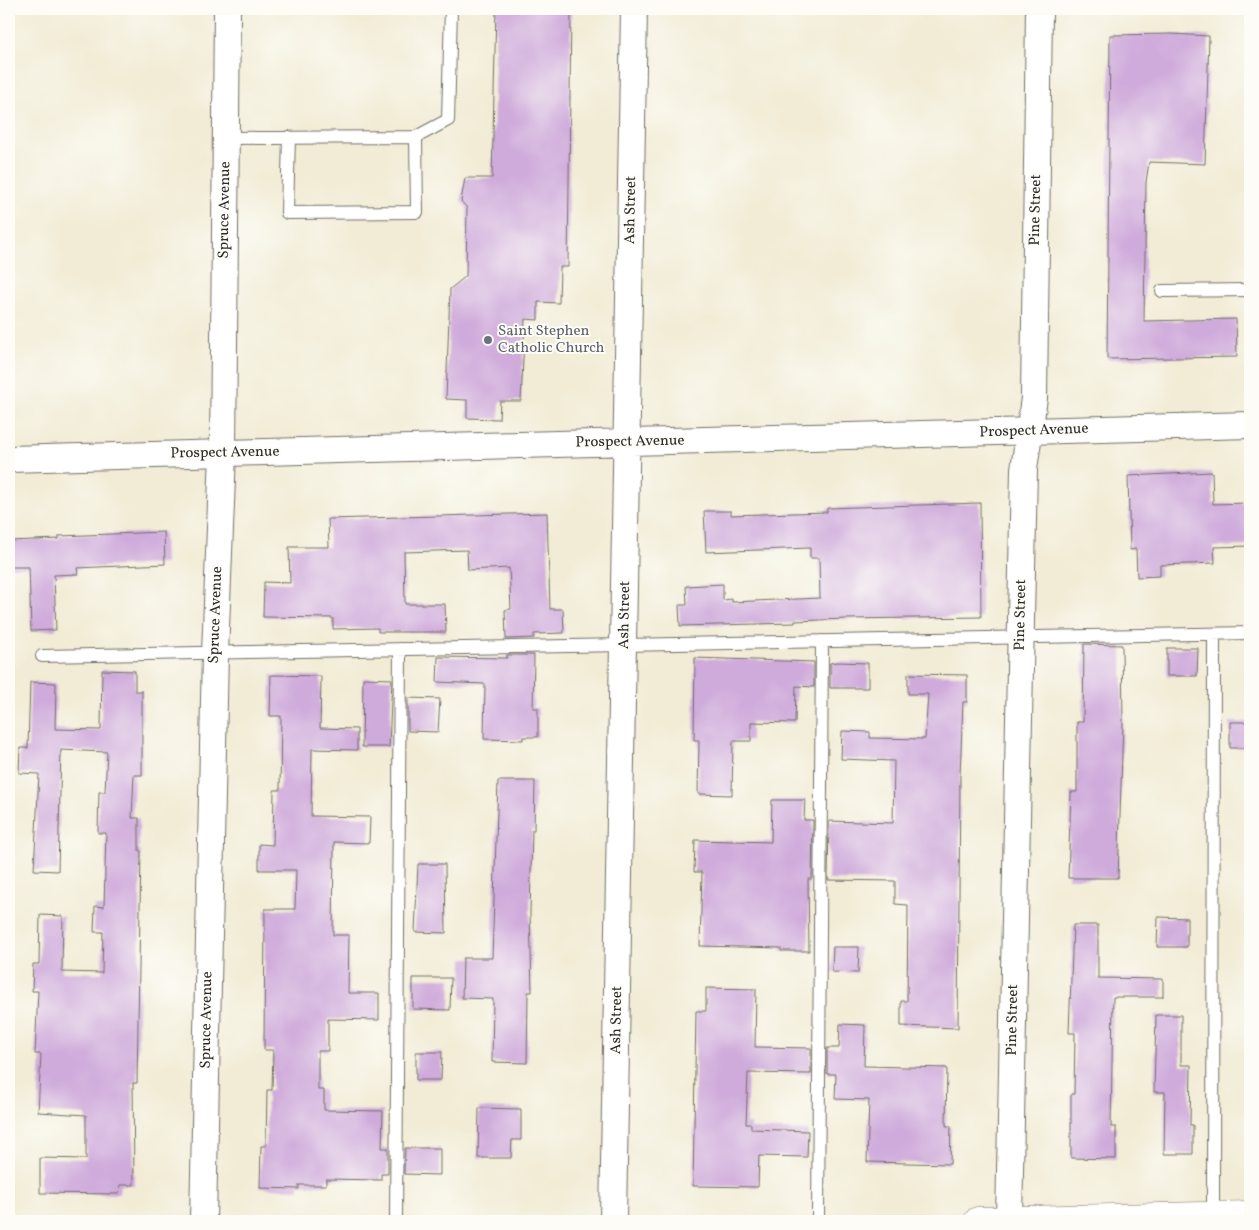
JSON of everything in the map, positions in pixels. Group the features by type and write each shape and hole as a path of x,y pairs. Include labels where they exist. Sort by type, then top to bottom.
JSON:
{"street":[{"name":"Spruce Avenue","path":"203,1221 215,652 223,453 227,9"},
{"name":"Ash Street","path":"612,1221 628,442 634,9"},
{"name":"Pine Street","path":"1010,1221 1024,470 1034,398 1038,9"},
{"name":"Prospect Avenue","path":"9,459 1250,425"},
{"path":"978,1221 1250,1215"}],"lane":[{"path":"226,138 416,137 448,120 451,9"},
{"path":"288,137 287,213 417,212 416,137"},
{"path":"1162,291 1250,290"},
{"path":"42,656 1250,633"},
{"path":"1213,1216 1214,634"},
{"path":"818,1221 822,641"},
{"path":"396,1221 400,649"}],"building":[{"path":"496,9 571,9 568,267 560,267 559,303 538,302 538,320 525,319 521,401 500,401 499,419 467,418 467,400 446,399 450,289 466,276 467,208 461,201 465,178 492,178"},
{"path":"1171,34 1209,36 1205,164 1149,162 1146,182 1144,321 1236,319 1237,357 1107,359 1110,35"},
{"path":"1212,472 1213,504 1250,503 1250,546 1214,547 1215,563 1160,565 1160,576 1137,577 1136,549 1130,550 1128,476"},
{"path":"980,503 981,617 846,619 795,621 795,623 680,626 679,605 687,605 686,586 723,584 723,600 732,599 732,602 820,598 819,558 810,558 810,548 706,552 704,511 731,511 731,515 827,512 827,508"},
{"path":"547,513 550,609 563,609 564,633 534,634 534,638 506,639 505,610 511,609 509,568 468,570 467,550 404,552 405,604 445,604 446,632 378,632 378,628 333,629 333,618 263,617 264,582 290,583 289,547 329,547 328,519"},
{"path":"164,532 165,564 77,568 78,574 54,575 56,630 31,631 29,567 9,567 9,541 59,539 59,536"},
{"path":"1084,644 1122,645 1123,723 1118,878 1068,878 1071,792 1077,792 1077,722 1083,722"},
{"path":"1167,648 1198,648 1197,676 1167,676"},
{"path":"507,655 534,655 533,708 538,708 538,737 523,737 523,740 484,739 485,684 437,682 438,657 507,658"},
{"path":"695,658 814,662 814,687 796,686 795,723 751,722 751,741 733,741 732,795 698,794 699,740 694,740"},
{"path":"830,663 868,663 868,688 830,688"},
{"path":"102,670 135,671 135,691 142,691 142,775 134,775 132,818 139,818 139,851 141,851 137,1083 133,1083 134,1185 120,1185 119,1194 40,1193 40,1158 86,1159 86,1115 38,1112 41,1054 35,1054 38,991 32,991 33,964 39,964 40,915 63,916 62,972 102,973 103,932 94,932 95,906 104,907 106,833 98,833 99,792 105,792 107,752 61,750 58,871 34,870 39,774 19,773 20,748 28,748 30,682 56,683 55,729 101,730"},
{"path":"908,674 967,675 967,702 963,702 960,775 958,1028 901,1026 901,1001 907,1001 908,905 895,904 895,881 828,880 829,821 893,823 894,761 841,759 842,731 870,732 870,738 925,739 928,694 908,694"},
{"path":"271,675 321,676 320,728 357,729 357,750 312,749 311,816 370,817 369,843 334,842 333,935 349,935 348,993 379,993 379,1020 328,1019 328,1051 318,1051 318,1090 324,1090 324,1110 383,1111 382,1148 388,1148 388,1174 381,1174 381,1180 326,1179 326,1185 299,1185 299,1189 260,1188 261,1146 266,1146 267,1090 272,1090 273,1050 264,1050 265,909 295,909 296,870 259,870 259,844 273,845 274,790 280,790 281,716 270,716"},
{"path":"363,678 392,679 389,747 362,747"},
{"path":"408,698 440,699 438,732 408,731"},
{"path":"1230,722 1250,722 1250,748 1230,748"},
{"path":"498,781 535,781 530,913 532,992 528,992 527,1063 492,1062 493,999 462,998 463,958 492,958"},
{"path":"772,800 805,800 804,820 813,820 812,879 808,879 809,951 781,951 781,948 700,946 702,872 694,872 695,840 771,842"},
{"path":"418,864 445,864 446,933 415,932"},
{"path":"1158,917 1187,918 1187,947 1157,947"},
{"path":"1073,925 1098,925 1098,978 1163,979 1163,997 1113,997 1111,1127 1116,1127 1116,1159 1071,1158 1071,1094 1074,1094 1075,1033 1069,1033"},
{"path":"833,947 859,947 858,973 832,972"},
{"path":"413,978 451,978 450,1010 413,1009"},
{"path":"706,988 756,989 755,1047 811,1048 811,1074 748,1073 746,1124 751,1124 751,1129 808,1131 807,1157 759,1156 758,1187 693,1186 696,1011 706,1011"},
{"path":"1156,1015 1181,1015 1181,1065 1191,1065 1190,1125 1193,1125 1193,1154 1164,1154 1165,1092 1154,1092"},
{"path":"840,1024 865,1025 864,1066 947,1068 946,1126 951,1126 950,1164 867,1162 869,1100 835,1099 836,1074 827,1074 827,1048 839,1048"},
{"path":"416,1052 442,1052 441,1080 416,1080"},
{"path":"479,1108 521,1109 521,1140 512,1140 511,1158 478,1158"},
{"path":"405,1148 440,1148 440,1175 404,1174"}],"place":[{"name":"Saint Stephen Catholic Church","path":"488,340"}]}
